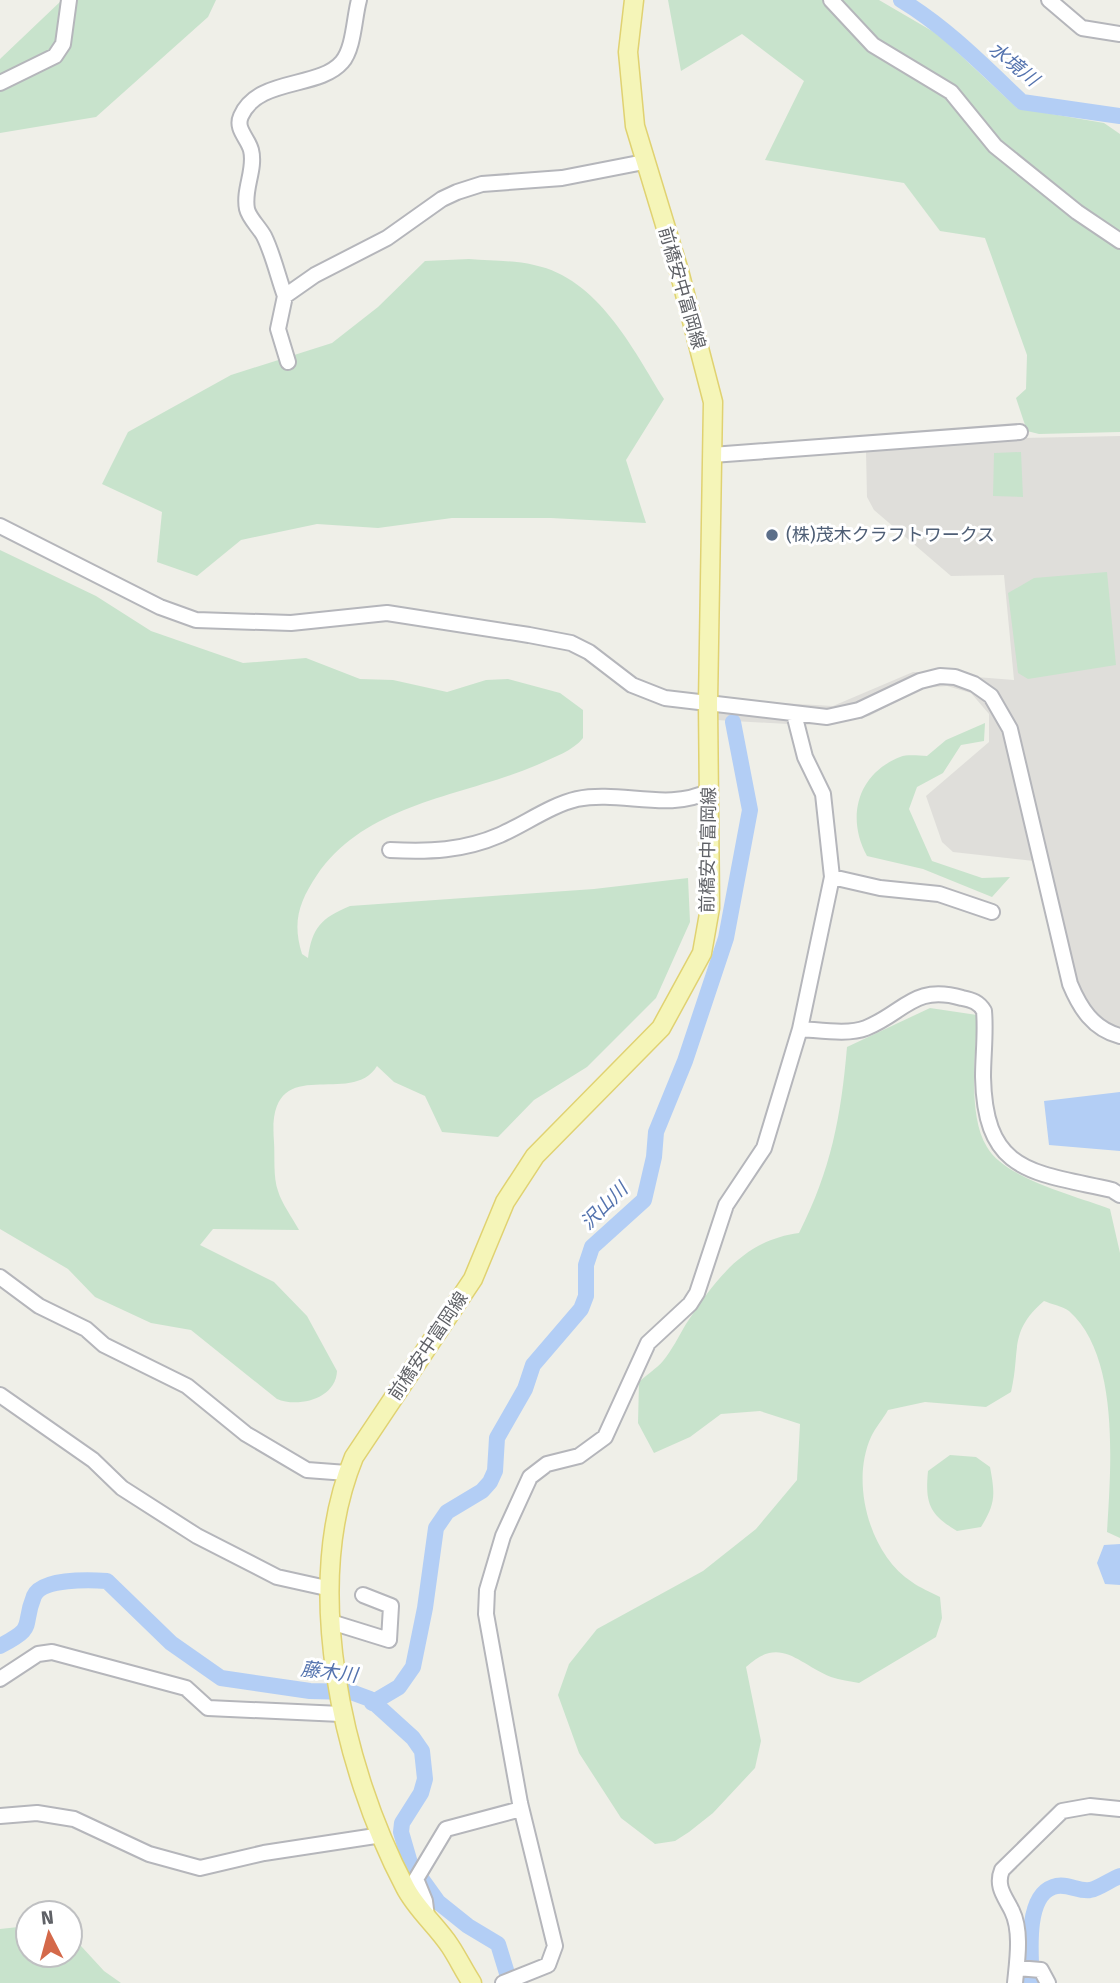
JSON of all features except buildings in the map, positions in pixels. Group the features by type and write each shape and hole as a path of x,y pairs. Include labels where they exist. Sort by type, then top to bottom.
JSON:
{"main road":[{"name":"前橋安中富岡線","path":"341,1712 331,1622 331,1589 335,1520 341,1486 354,1457 473,1279 519,1176 535,1156 661,1028 702,953 710,908 708,703 714,419 710,386 635,126 628,52 635,0"},
{"path":"341,1712 382,1835 407,1891 450,1946 472,1983"}],"street":[{"path":"0,83 55,56 64,44 69,0"},
{"path":"288,362 278,329 285,296 265,237 247,211 246,193 251,150 239,127 239,119 245,109 265,92 328,71 341,63 347,53 359,0"},
{"path":"831,0 873,45 951,92 995,146 1077,212 1120,241"},
{"path":"1049,0 1082,28 1120,34"},
{"path":"285,296 316,275 387,238 442,199 457,192 482,184 562,178 644,162"},
{"path":"712,455 1020,432"},
{"path":"0,526 160,607 196,620 291,623 387,613 529,635 570,643 589,652 632,685 665,698 827,717 859,710 912,685 940,676 974,684 991,696 1010,729 1070,984 1085,1013 1099,1027 1120,1036"},
{"path":"515,1981 548,1965 555,1946 521,1809 485,1614 487,1590 517,1499 536,1470 579,1456 604,1437 648,1343 697,1293 726,1205 764,1148 800,1029 832,877 826,846 823,793 805,757 794,714"},
{"path":"390,850 430,852 462,849 499,835 575,799 599,796 691,800 709,791"},
{"path":"832,877 880,888 939,894 992,912"},
{"path":"800,1029 866,1028 909,1001 930,994 942,993 974,1001 984,1011 983,1079 987,1118 1004,1153 1034,1171 1112,1190 1120,1195"},
{"path":"0,1277 39,1306 86,1329 104,1345 187,1386 246,1434 307,1470 347,1473"},
{"path":"0,1395 93,1460 122,1488 197,1536 277,1577 331,1589"},
{"path":"331,1622 389,1640 391,1605 363,1595"},
{"path":"0,1679 38,1654 52,1652 186,1688 208,1708 341,1712"},
{"path":"1015,1983 1016,1920 1003,1896 999,1881 1002,1870 1062,1811 1090,1806 1120,1809"},
{"path":"427,1917 425,1901 416,1879 446,1829 521,1809"},
{"path":"0,1816 37,1813 74,1819 149,1854 200,1868 264,1853 382,1835"},
{"path":"1017,1968 1041,1970 1048,1983"}],"shaded area":[{"path":"1120,436 1120,1042 1107,1039 1072,1008 1034,861 953,852 942,842 926,796 989,742 989,714 971,693 947,686 924,688 869,716 805,725 716,720 724,700 833,706 913,672 1014,680 1004,575 951,576 874,510 867,497 866,451 1022,438"}],"green space":[{"path":"62,0 216,0 208,17 96,117 0,133 0,59"},
{"path":"668,0 879,0 939,35 1017,108 1104,123 1120,134 1120,432 1039,434 1027,431 1016,398 1026,389 1027,355 985,238 940,231 904,183 765,160 804,81 742,34 681,71"},
{"path":"469,259 526,263 557,272 577,284 595,300 626,338 664,399 626,460 646,523 551,518 452,518 378,528 317,524 241,540 197,576 157,562 162,512 102,484 128,432 231,375 332,343 378,307 425,261"},
{"path":"1021,452 1023,497 993,496 994,453"},
{"path":"0,550 96,596 151,631 243,663 306,658 360,679 393,680 447,692 486,680 508,679 560,693 583,710 583,738 568,750 508,776 388,817 337,851 317,875 299,913 299,943 302,954 308,958 312,939 320,925 350,906 594,889 688,878 690,922 656,998 587,1067 534,1100 498,1137 442,1132 425,1096 394,1082 377,1066 364,1078 348,1083 296,1088 283,1096 275,1113 275,1180 282,1201 299,1230 213,1229 200,1245 274,1282 307,1316 337,1371 330,1388 314,1399 286,1402 277,1399 191,1330 151,1323 95,1297 68,1269 0,1229"},
{"path":"1107,572 1116,665 1028,679 1018,673 1008,593 1034,578"},
{"path":"985,723 984,741 961,745 943,773 917,787 909,809 932,861 982,878 1010,877 992,897 923,869 867,856 857,827 857,812 865,786 874,774 900,757 927,756 946,740"},
{"path":"930,1008 977,1015 974,1083 977,1118 987,1147 996,1158 1025,1177 1110,1209 1120,1253 1120,1538 1107,1532 1109,1414 1097,1355 1085,1331 1069,1311 1044,1301 1025,1322 1020,1332 1011,1392 986,1407 925,1402 888,1410 873,1434 865,1455 864,1496 875,1536 897,1570 915,1584 940,1597 942,1618 936,1637 859,1683 831,1677 779,1652 758,1658 746,1667 761,1741 755,1768 713,1813 689,1832 675,1841 655,1844 621,1818 579,1753 558,1695 569,1664 597,1629 703,1571 756,1529 797,1480 800,1424 760,1411 721,1414 690,1437 654,1453 638,1423 639,1382 663,1361 708,1292 733,1265 762,1244 799,1233 819,1187 833,1143 847,1047"},
{"path":"950,1455 976,1457 990,1467 993,1498 981,1527 957,1531 940,1519 931,1507 927,1491 928,1471"},
{"path":"14,1928 14,1969 84,1969 84,1949 104,1971 121,1983 0,1983 0,1929"}],"water":[{"path":"1120,1092 1120,1151 1049,1145 1044,1101"},
{"path":"1120,1544 1120,1585 1105,1584 1097,1563 1104,1545"}],"waterway":[{"name":"水境川","path":"901,0 949,35 1022,102 1120,116"},
{"name":"沢山川","path":"372,1703 399,1687 413,1667 425,1608 436,1528 447,1512 482,1491 490,1482 495,1471 497,1438 525,1389 533,1365 581,1309 586,1296 586,1265 592,1247 644,1200 654,1157 656,1132 685,1061 726,938 750,810 733,722"},
{"name":"藤木川","path":"0,1646 24,1630 34,1596 39,1590 68,1581 107,1581 171,1643 221,1678 310,1691 351,1692 370,1699 413,1738 422,1751 425,1779 421,1793 402,1823 401,1832 410,1863 438,1902 468,1926 498,1944 510,1983"},
{"path":"1032,1983 1031,1929 1037,1903 1044,1893 1058,1886 1090,1890 1120,1876"}],"place":[{"name":"(株)茂木クラフトワークス","path":"772,535"}]}
